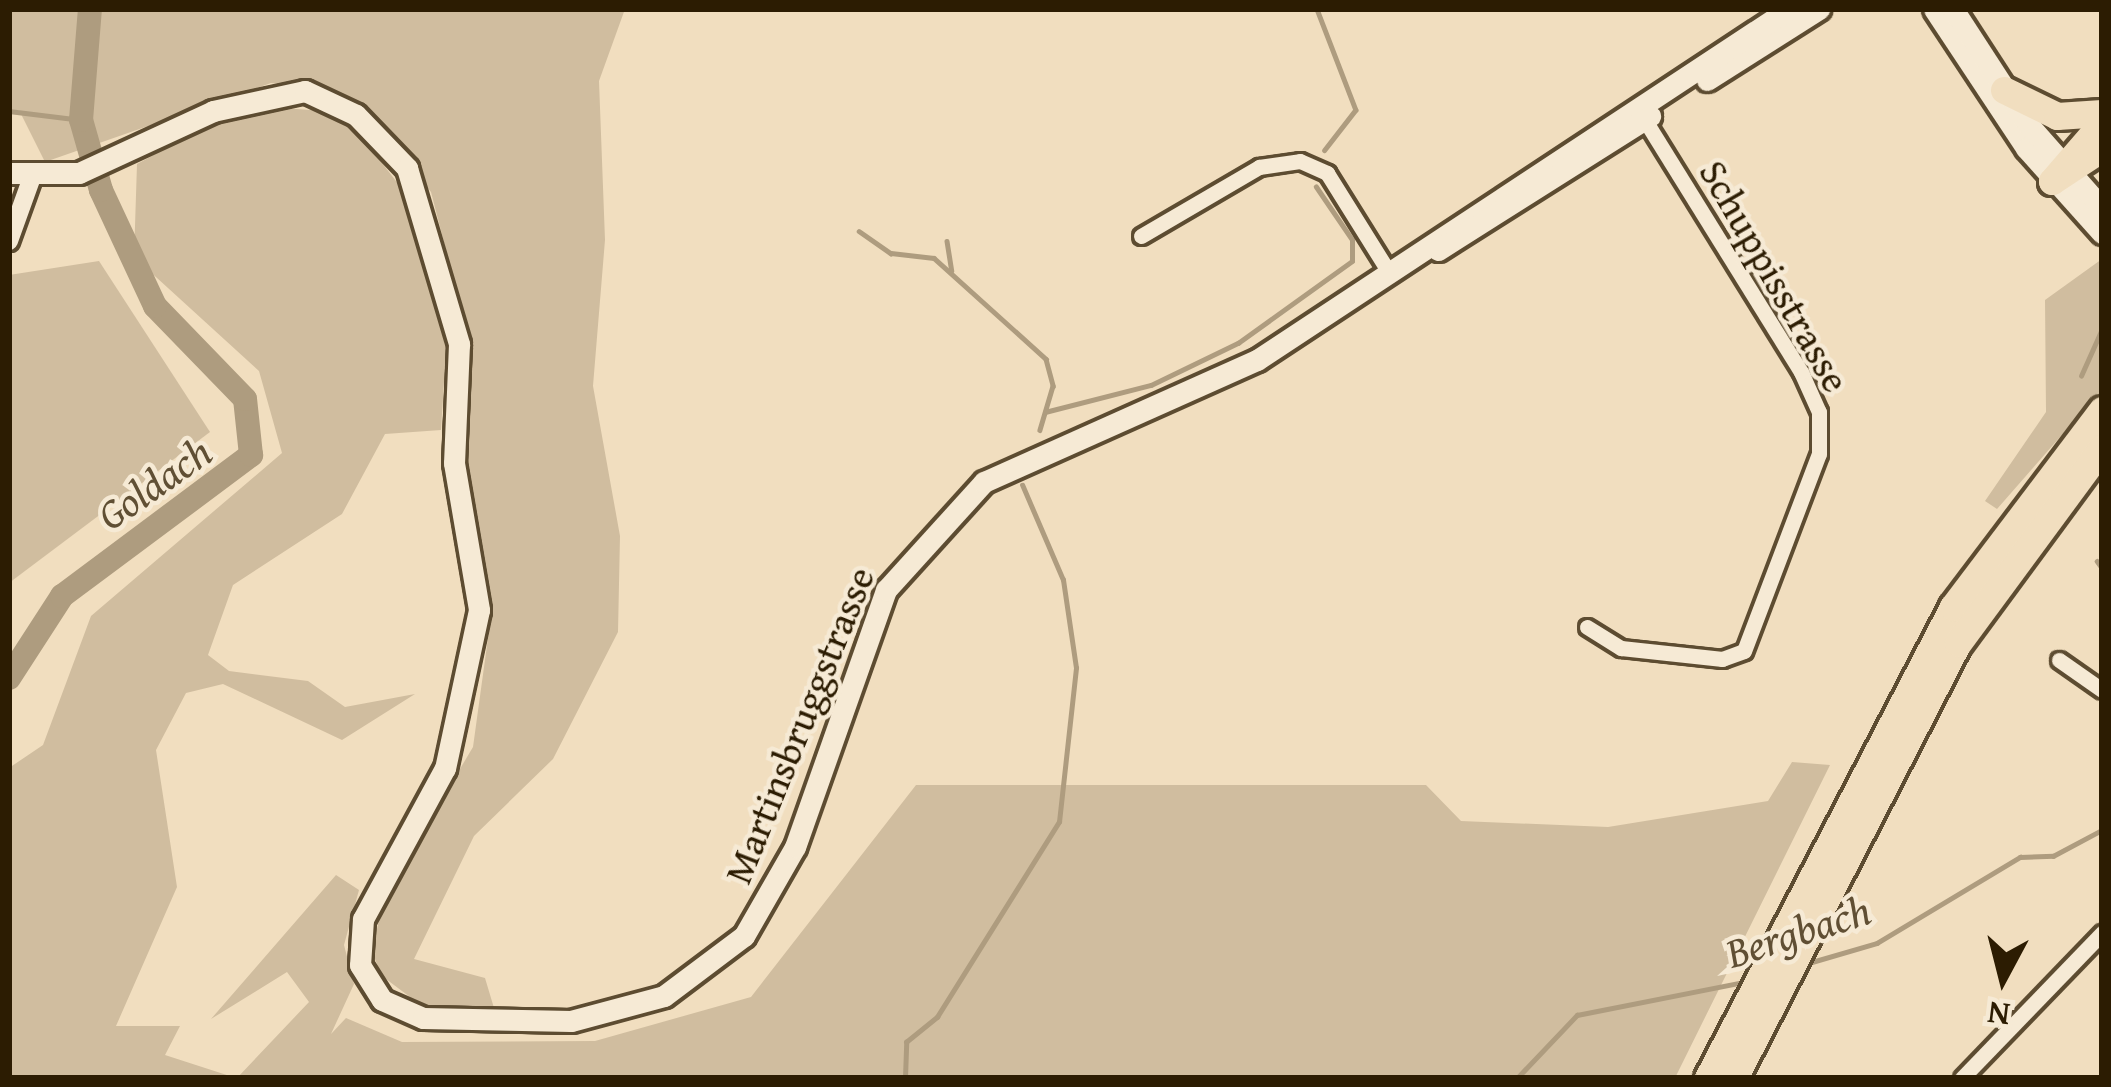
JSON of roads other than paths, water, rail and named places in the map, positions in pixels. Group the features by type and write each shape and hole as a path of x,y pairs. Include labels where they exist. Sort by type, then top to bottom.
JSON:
{"highway":[{"path":"2004,90 2057,116 2102,112"},
{"path":"2061,174 2102,123"},
{"path":"2061,174 2102,148"},
{"path":"1708,1078 1911,679 2002,529 2102,410"},
{"path":"1734,1078 1913,723 2024,542 2102,448"},
{"path":"1913,723 2102,476"}],"main road":[{"name":"Martinsbruggstrasse","path":"1639,115 1789,9"},
{"name":"Martinsbruggstrasse","path":"30,176 154,142 268,96 325,95 398,155 426,215 459,344 454,463 477,627 446,768 371,900 358,951 382,1000 436,1021 607,1016 722,959 778,887 865,635 939,520 1021,461 1229,376 1639,115 1819,9"},
{"path":"1939,11 2004,90 2102,232"},
{"path":"1939,11 2061,174 2102,208"}],"street":[{"name":"Schuppisstrasse","path":"1587,627 1621,648 1722,659 1744,651 1819,454 1819,412 1801,372 1639,115"},
{"path":"1141,236 1259,167 1300,161 1328,172 1392,272"},
{"path":"9,241 30,176"},
{"path":"2059,659 2102,690"},
{"path":"1962,1078 2102,933"}],"waterway":[{"name":"Goldach","path":"9,678 62,596 251,455 245,399 155,306 101,190 81,120 90,9"},
{"path":"1317,9 1356,110 1325,150"},
{"path":"9,111 81,120"},
{"path":"1045,412 1151,385 1238,343 1352,261 1352,240 1316,187"},
{"path":"859,231 891,253 934,258 1046,359 1053,386 1040,430"},
{"path":"947,241 952,271"},
{"name":"Bergbach","path":"2081,376 2102,329"},
{"path":"905,1078 906,1042 937,1017 1059,822 1076,668 1063,580 1022,485"},
{"name":"Bergbach","path":"2097,561 2102,568"},
{"name":"Bergbach","path":"1805,964 1877,943 2020,857 2053,856 2102,830"},
{"name":"Bergbach","path":"1517,1078 1577,1015 1748,981"}]}
